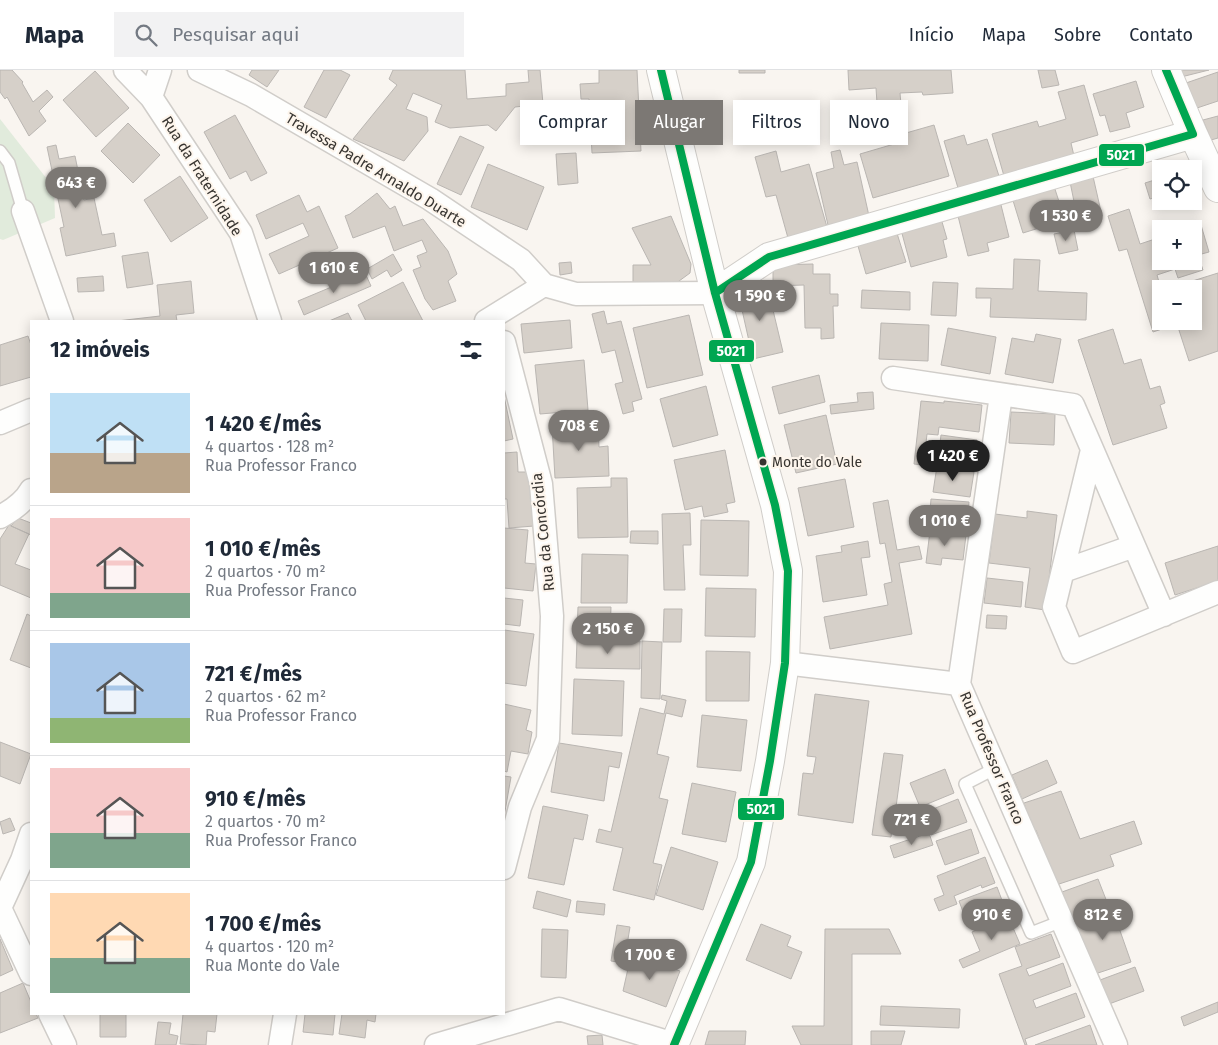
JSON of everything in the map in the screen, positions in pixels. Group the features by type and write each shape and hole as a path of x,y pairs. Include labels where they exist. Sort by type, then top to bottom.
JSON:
{"street":[{"name":"Rua da Fraternidade","path":"125,70 151,97 241,233 270,320"},
{"path":"151,97 160,70"},
{"name":"Travessa Padre Arnaldo Duarte","path":"199,70 251,95 430,199 521,260 544,285"},
{"path":"436,1045 499,1020 559,1009 674,1045 752,862 785,663 788,571 774,505 716,293 661,70"},
{"path":"1166,70 1218,188"},
{"path":"494,319 544,285 576,294 716,293 769,257 1193,134"},
{"path":"23,211 62,320"},
{"name":"Rua da Concórdia","path":"505,346 541,484 552,616 548,739 520,807 505,864"},
{"path":"893,378 1073,405 1164,615"},
{"name":"Rua Professor Franco","path":"1001,394 959,684 1116,1045"},
{"path":"0,422 30,410"},
{"path":"1092,450 1054,608 1072,652 1218,592"},
{"path":"0,517 9,512 30,492"},
{"path":"1063,571 1134,546"},
{"path":"785,663 959,684"},
{"path":"30,837 22,860 0,908 30,972"},
{"path":"50,1015 65,1045"},
{"path":"280,1045 285,1015"}],"lane":[{"path":"0,151 9,163 23,211"},
{"path":"996,768 965,784 1032,933 1062,921"}],"green space":[{"path":"0,119 54,188 55,218 3,240 0,239"}],"building":[{"path":"0,70 12,70 23,82 33,102 47,90 53,97 39,111 46,121 29,136 7,97 5,99 0,92"},
{"path":"252,70 279,70 267,87 249,75"},
{"path":"324,70 340,70 350,75 326,118 304,107"},
{"path":"393,70 465,70 467,99 506,96 506,84 529,82 528,70 540,70 543,100 520,100 520,106 515,107 496,131 488,125 450,128 435,122 442,105 413,93 406,109 427,117 428,131 404,161 353,139 397,85 389,79"},
{"path":"599,70 637,70 638,100 635,100 635,145 641,145 641,151 592,153 592,145 625,145 625,100 581,99 580,84 599,83"},
{"path":"739,70 765,70 765,73 739,73"},
{"path":"848,70 951,70 953,93 923,95 922,92 900,93 901,100 877,100 876,88 849,90"},
{"path":"1038,70 1055,70 1059,85 1042,88"},
{"path":"1180,70 1209,70 1181,77"},
{"path":"95,71 129,108 96,137 63,100"},
{"path":"1218,72 1218,101 1197,108 1186,83"},
{"path":"1136,81 1144,107 1126,113 1130,127 1110,132 1105,115 1100,116 1093,94"},
{"path":"1084,85 1098,135 1071,143 1074,156 1004,176 992,134 1037,121 1039,127 1066,119 1058,92"},
{"path":"235,115 267,173 251,181 246,171 230,179 204,132"},
{"path":"1218,116 1218,138 1211,140 1203,120"},
{"path":"128,123 160,155 133,183 101,151"},
{"path":"934,125 949,176 873,198 860,154 891,145 908,145 908,132"},
{"path":"964,135 967,145 987,139 999,176 958,188 944,141"},
{"path":"460,136 484,147 461,195 437,184"},
{"path":"56,145 59,159 75,156 84,200 94,198 102,235 114,233 116,246 66,256 60,228 64,227 47,147"},
{"path":"840,150 844,165 857,162 869,216 828,225 816,173 834,168 831,152"},
{"path":"776,151 781,172 809,164 827,227 788,238 776,195 766,197 755,157"},
{"path":"576,153 578,183 558,185 556,154"},
{"path":"488,164 544,187 527,230 471,207"},
{"path":"1092,172 1102,216 1078,221 1069,177"},
{"path":"180,176 208,218 171,242 144,200"},
{"path":"1052,180 1065,220 1023,233 1011,194"},
{"path":"1152,181 1152,198 1150,199 1145,183"},
{"path":"377,193 390,209 395,206 403,226 423,219 448,251 457,274 448,281 456,301 433,310 425,299 413,270 421,267 417,256 427,252 422,240 394,251 385,226 353,238 345,216"},
{"path":"299,195 307,212 319,206 338,248 279,274 269,254 309,236 303,223 266,239 256,215"},
{"path":"999,197 1009,237 987,243 989,251 968,256 956,208"},
{"path":"1129,209 1140,244 1152,240 1152,270 1172,270 1157,275 1158,280 1152,280 1152,329 1127,249 1119,251 1108,216"},
{"path":"940,215 947,239 943,240 947,257 911,267 900,226"},
{"path":"671,216 691,264 690,273 675,284 633,285 633,265 651,265 632,228"},
{"path":"895,227 906,262 866,274 856,239"},
{"path":"1202,228 1209,252 1202,254"},
{"path":"1074,230 1078,250 1059,254 1054,234"},
{"path":"148,252 153,284 127,288 122,256"},
{"path":"393,254 402,270 391,277 387,270 372,279 367,269"},
{"path":"1014,259 1040,260 1038,291 1087,293 1086,320 990,317 991,298 976,298 976,288 1013,289"},
{"path":"571,262 572,273 560,275 559,263"},
{"path":"813,264 813,274 830,274 830,294 838,294 838,306 833,306 834,338 821,339 821,328 805,328 804,285 773,286 773,265"},
{"path":"1202,267 1203,270 1178,278 1175,270 1202,270"},
{"path":"365,273 371,286 304,315 298,301"},
{"path":"1218,273 1218,351 1189,361 1179,330 1202,330 1202,280 1196,280"},
{"path":"103,276 104,291 78,292 77,278"},
{"path":"191,281 194,313 176,315 177,320 126,320 160,316 157,285"},
{"path":"403,282 422,320 366,320 358,305"},
{"path":"933,282 958,283 956,316 931,315"},
{"path":"767,285 783,352 753,359 738,292"},
{"path":"862,290 910,292 910,310 861,308"},
{"path":"604,311 607,324 621,321 642,399 632,402 634,411 623,414 615,384 623,382 615,350 602,353 592,314"},
{"path":"348,313 352,320 331,320"},
{"path":"689,315 703,375 647,388 633,328"},
{"path":"570,320 572,348 524,353 521,324"},
{"path":"881,323 929,325 928,361 879,359"},
{"path":"948,328 996,337 990,374 941,365"},
{"path":"1113,329 1124,364 1141,359 1150,389 1160,386 1165,403 1160,405 1167,428 1113,445 1078,340"},
{"path":"1036,334 1061,339 1053,383 1005,374 1012,338 1034,342"},
{"path":"28,336 30,342 30,377 0,386 0,345"},
{"path":"584,360 588,410 540,414 535,365"},
{"path":"819,375 825,402 779,414 772,387"},
{"path":"706,386 718,435 673,447 660,399"},
{"path":"873,392 874,409 831,414 830,405 858,402 857,393"},
{"path":"505,401 513,439 505,441"},
{"path":"921,401 944,403 944,401 982,405 979,432 939,427 938,435 927,434 925,452 933,452 932,466 914,464"},
{"path":"1011,412 1055,414 1054,445 1009,443"},
{"path":"826,415 837,464 796,473 784,425"},
{"path":"598,424 599,447 608,446 609,476 555,478 552,426"},
{"path":"941,435 977,440 973,465 938,459"},
{"path":"725,450 735,502 726,504 728,512 704,517 702,506 685,510 674,460"},
{"path":"517,452 518,472 531,472 534,526 509,528 507,499 505,499 505,453"},
{"path":"937,466 974,472 970,497 933,492"},
{"path":"611,478 627,478 628,537 578,538 577,488 611,487"},
{"path":"845,479 854,527 808,536 798,488"},
{"path":"931,499 969,502 967,526 929,524"},
{"path":"888,500 897,550 919,546 922,559 899,563 912,634 830,649 824,617 888,605 884,584 892,582 885,543 880,544 873,503"},
{"path":"1027,511 1057,515 1045,610 1025,607 1030,568 989,563 995,514 1027,518"},
{"path":"690,513 691,545 683,545 685,590 664,590 662,514"},
{"path":"18,518 30,523 30,535 11,526"},
{"path":"701,520 749,521 748,576 700,575"},
{"path":"9,525 29,534 15,564 30,570 30,598 0,585 0,539"},
{"path":"505,528 528,530 525,563 536,564 533,591 505,588"},
{"path":"631,531 658,531 658,544 630,543"},
{"path":"930,531 966,535 963,560 942,558 941,565 926,563"},
{"path":"868,541 870,557 861,558 867,595 823,602 816,556 842,552 841,546"},
{"path":"1218,546 1218,581 1175,595 1165,563"},
{"path":"582,554 628,555 627,603 581,603"},
{"path":"987,578 1023,582 1021,607 984,603"},
{"path":"706,588 756,589 755,637 705,636"},
{"path":"505,598 523,600 520,626 505,624"},
{"path":"578,607 611,607 610,634 577,633"},
{"path":"664,609 682,609 681,642 663,642"},
{"path":"27,614 30,616 30,668 10,660"},
{"path":"987,615 1007,616 1006,629 986,628"},
{"path":"505,630 534,634 526,686 505,683"},
{"path":"577,640 640,641 640,669 576,668"},
{"path":"642,641 662,642 660,699 641,698"},
{"path":"706,651 750,652 749,701 706,701"},
{"path":"574,679 624,681 622,736 572,734"},
{"path":"815,694 869,701 853,823 798,815 803,773 813,774 816,757 807,756"},
{"path":"662,695 686,700 682,717 666,713 657,754 669,757 659,798 668,800 653,863 662,865 654,900 613,890 623,848 596,842 599,829 611,832 640,708 664,714 667,701 661,699"},
{"path":"505,704 531,710 526,730 532,732 528,754 511,751 507,772 505,771"},
{"path":"702,715 747,720 741,771 697,767"},
{"path":"0,742 30,754 20,784 0,776"},
{"path":"559,743 622,753 619,768 609,766 604,801 551,792"},
{"path":"884,753 903,755 896,807 916,810 914,822 893,819 891,837 872,835"},
{"path":"1047,760 1057,783 1022,799 1012,775"},
{"path":"945,769 954,793 920,807 910,783"},
{"path":"505,776 511,777 505,811"},
{"path":"692,783 736,792 726,842 682,834"},
{"path":"1061,791 1080,839 1134,821 1142,844 1110,855 1114,866 1056,885 1024,803"},
{"path":"958,799 967,822 931,835 923,813"},
{"path":"543,806 588,815 583,840 574,838 564,885 528,878"},
{"path":"10,818 15,830 3,834 0,822"},
{"path":"971,829 979,853 945,865 936,841"},
{"path":"929,833 933,845 894,858 890,846"},
{"path":"671,847 718,862 703,910 656,895"},
{"path":"985,857 995,883 982,888 981,885 954,896 957,904 939,911 934,899 944,895 937,876"},
{"path":"1098,879 1107,902 1071,916 1062,892"},
{"path":"997,887 1006,911 968,925 959,901"},
{"path":"537,891 571,900 567,917 533,908"},
{"path":"577,901 605,904 604,915 576,912"},
{"path":"1112,908 1131,962 1095,974 1074,921"},
{"path":"1008,916 1020,944 963,968 959,960 980,951 972,932"},
{"path":"761,924 791,936 787,946 802,952 791,979 746,960"},
{"path":"617,925 630,927 624,963 611,961"},
{"path":"542,929 568,930 566,978 541,977"},
{"path":"825,929 889,929 901,954 852,954 852,1045 801,1045 792,1026 824,1026"},
{"path":"1051,934 1060,957 1026,969 1029,976 1063,963 1071,986 1033,1000 1036,1008 1076,993 1085,1017 1025,1039 1027,1045 1025,1045 999,974 1022,966 1015,947"},
{"path":"0,939 13,970 0,976"},
{"path":"631,955 680,971 666,1007 623,991"},
{"path":"1135,967 1144,991 1109,1004 1100,980"},
{"path":"23,983 30,1000 30,1015 36,1015 38,1018 0,1033 0,993"},
{"path":"1218,1002 1218,1012 1184,1026 1181,1017"},
{"path":"881,1006 960,1009 959,1028 880,1025"},
{"path":"100,1015 126,1015 126,1037 100,1037"},
{"path":"183,1015 217,1015 215,1032 207,1031 206,1045 180,1044"},
{"path":"305,1015 335,1015 333,1035 303,1032"},
{"path":"342,1015 376,1015 375,1022 367,1020 365,1038 339,1034"},
{"path":"158,1022 171,1023 169,1034 178,1036 176,1045 155,1045"},
{"path":"1090,1025 1097,1045 1035,1045"},
{"path":"709,1031 746,1031 745,1045 705,1045"},
{"path":"871,1031 905,1031 901,1045 871,1045"},
{"path":"602,1035 603,1045 588,1045 587,1036"}],"transit line":[{"name":"5021","path":"661,70 715,293 775,505 788,571 785,663 770,761 751,862 674,1045"},
{"name":"5021","path":"715,293 769,257 1193,134 1166,70"}],"place":[{"name":"Monte do Vale","path":"763,462"}]}
